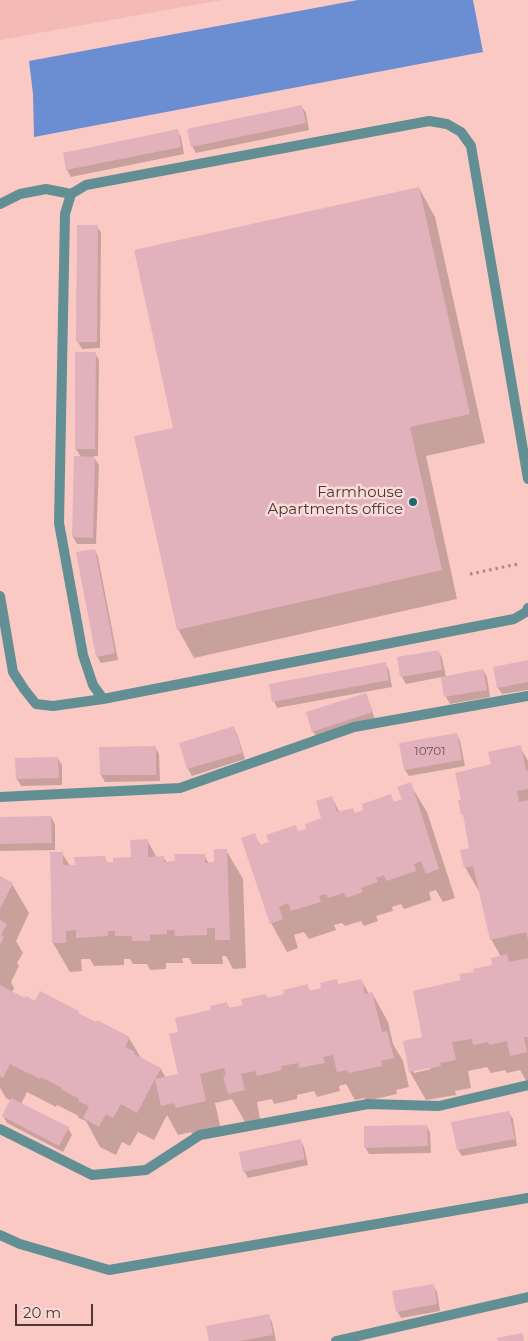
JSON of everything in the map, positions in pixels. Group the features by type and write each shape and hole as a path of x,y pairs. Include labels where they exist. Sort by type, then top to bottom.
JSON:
{"street":[{"path":"0,204 6,199 20,194 46,189 70,194 86,185 428,121 447,124 461,132 472,146 528,479"},
{"path":"70,194 65,214 59,523 83,655 93,685 103,699"},
{"path":"0,596 13,672 24,690 36,704 53,706 103,699 514,619 526,612 528,608"},
{"path":"0,797 180,788 354,727 528,696"},
{"path":"0,1129 92,1175 146,1170 200,1135 368,1104 439,1106 528,1085"},
{"path":"0,1234 20,1244 109,1270 528,1198"},
{"path":"336,1341 528,1297"}],"path":[{"path":"470,574 518,564"}],"shaded area":[{"path":"0,0 222,0 0,40"}],"water":[{"path":"358,0 473,0 483,52 34,137 33,94 29,61"}],"building":[{"path":"302,105 306,123 191,147 187,129"},
{"path":"178,129 181,147 66,170 63,153"},
{"path":"419,187 470,414 410,427 442,570 177,630 134,436 173,428 134,250"},
{"path":"77,225 98,225 97,342 76,342"},
{"path":"75,352 96,352 95,449 75,449"},
{"path":"74,456 95,457 93,538 72,537"},
{"path":"95,549 115,653 96,657 76,552"},
{"path":"439,650 442,670 400,677 397,657"},
{"path":"528,660 528,682 497,688 493,667"},
{"path":"386,662 389,680 272,702 269,684"},
{"path":"483,669 487,690 444,697 441,677"},
{"path":"366,693 373,712 312,732 306,712"},
{"path":"234,726 242,753 187,769 179,743"},
{"path":"457,733 462,760 404,770 399,743"},
{"path":"521,745 526,771 528,771 528,789 517,791 519,802 528,800 528,939 526,932 490,940 473,866 464,868 460,850 469,848 463,814 461,815 458,800 461,800 455,773 491,764 488,752"},
{"path":"156,746 156,775 100,775 99,747"},
{"path":"58,757 59,778 16,779 15,758"},
{"path":"411,782 439,869 426,874 421,861 414,864 416,871 386,881 384,875 376,878 378,882 361,888 363,892 346,898 344,893 328,898 326,894 319,896 321,902 291,911 288,903 279,907 283,919 270,924 241,838 255,833 259,845 269,842 266,835 296,825 298,831 306,829 305,824 321,818 316,801 332,796 337,812 353,808 354,813 363,810 362,804 391,794 394,802 402,799 397,787"},
{"path":"51,816 52,843 0,844 0,817"},
{"path":"148,839 148,857 164,856 164,862 175,861 174,854 205,854 205,863 214,862 214,849 227,849 230,940 215,940 215,928 207,928 207,935 175,936 174,930 167,930 167,934 150,935 150,941 132,941 132,936 115,936 115,931 108,931 108,936 76,938 76,930 66,931 66,943 52,943 50,852 63,852 63,865 75,865 74,857 105,856 106,862 113,862 113,858 131,857 130,840"},
{"path":"0,876 13,883 0,909"},
{"path":"0,920 7,924 1,935 4,937 0,944"},
{"path":"507,954 509,962 528,958 528,1037 524,1037 527,1052 510,1056 507,1041 489,1045 488,1042 473,1045 472,1039 452,1042 456,1060 440,1063 441,1066 409,1072 403,1041 422,1037 413,991 461,980 459,974 474,972 473,969 492,965 491,958"},
{"path":"337,979 338,984 362,979 365,994 372,992 382,1032 387,1031 394,1058 381,1061 382,1066 348,1073 347,1070 337,1072 333,1055 323,1057 325,1063 299,1068 298,1063 281,1066 282,1070 257,1076 255,1071 241,1074 245,1090 228,1094 223,1076 226,1075 224,1068 200,1074 206,1101 176,1108 174,1103 161,1106 155,1079 178,1074 169,1034 178,1032 175,1018 210,1010 210,1006 227,1002 228,1008 243,1005 241,999 266,994 267,998 284,994 283,990 308,984 309,991 321,988 320,983"},
{"path":"0,985 35,1001 40,991 79,1011 78,1013 96,1022 97,1020 130,1037 125,1047 135,1052 134,1054 161,1068 137,1113 121,1104 113,1118 106,1114 99,1127 83,1118 89,1106 41,1077 40,1079 10,1064 3,1078 0,1076"},
{"path":"11,1098 69,1127 59,1146 2,1116"},
{"path":"509,1111 515,1139 457,1150 451,1122"},
{"path":"427,1125 428,1146 364,1148 364,1126"},
{"path":"301,1139 305,1159 243,1172 239,1152"},
{"path":"434,1284 437,1304 396,1312 392,1291"},
{"path":"269,1314 273,1335 239,1341 209,1341 206,1326"},
{"path":"523,1333 524,1341 498,1341 497,1338"}],"place":[{"name":"Farmhouse Apartments office","path":"413,502"}]}
